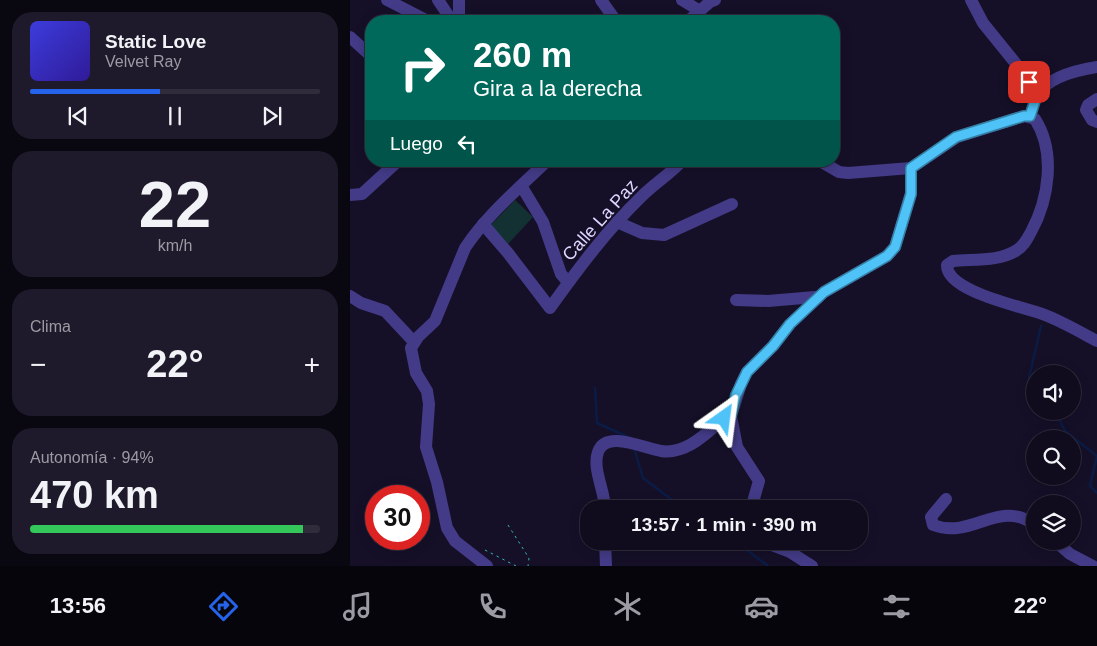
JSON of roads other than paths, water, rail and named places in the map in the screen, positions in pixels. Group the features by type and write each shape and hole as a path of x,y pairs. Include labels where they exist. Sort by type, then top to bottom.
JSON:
{"street":[{"path":"388,0 417,15"},
{"path":"438,0 448,15"},
{"path":"459,0 459,15"},
{"path":"601,0 612,15"},
{"path":"682,0 700,11"},
{"path":"695,15 715,0"},
{"path":"971,0 983,23 1021,70 1037,95"},
{"path":"350,37 365,51"},
{"path":"1030,116 1037,95 1048,84 1069,74 1097,67"},
{"path":"1097,99 1088,105 1086,110 1092,120 1097,122"},
{"path":"830,167 838,172 848,173 911,168 956,137 1024,116 1030,116 1038,124 1046,143 1048,155 1044,198 1034,226 1024,244 1016,251 985,259 953,261 948,265 947,270 949,275 956,281 974,291 1006,305 1044,315 1097,341"},
{"path":"350,195 362,194 391,167"},
{"path":"487,566 455,541 447,528 437,482 426,448 430,404 427,392 416,373 411,348 414,342 435,321 465,248 491,213 522,187 541,167"},
{"name":"Calle La Paz","path":"483,224 508,252 550,308 568,282 617,222 642,196 675,167"},
{"path":"754,500 759,481 737,447 731,416 736,395 747,372 773,346 790,324 824,292 887,256 895,247 911,194 911,168"},
{"path":"522,187 543,222 561,274 568,282"},
{"path":"617,222 642,233 664,235 732,204"},
{"path":"350,296 360,303 385,311 414,342"},
{"path":"736,300 768,301 818,298"},
{"path":"603,500 597,462 598,452 603,444 610,440 661,451 676,452 692,444 727,416 731,416"},
{"path":"946,499 931,517 933,525 950,528 967,527 1005,514 1026,520"},
{"path":"606,550 606,566"},
{"path":"785,550 812,566"},
{"path":"1065,550 1093,566"}],"waterway":[{"path":"1032,365 1041,326"},
{"path":"595,388 597,423 628,437"},
{"path":"1060,420 1065,431 1097,456 1090,486 1097,493"},
{"path":"634,448 643,478 672,500"},
{"path":"747,550 768,566"}]}
